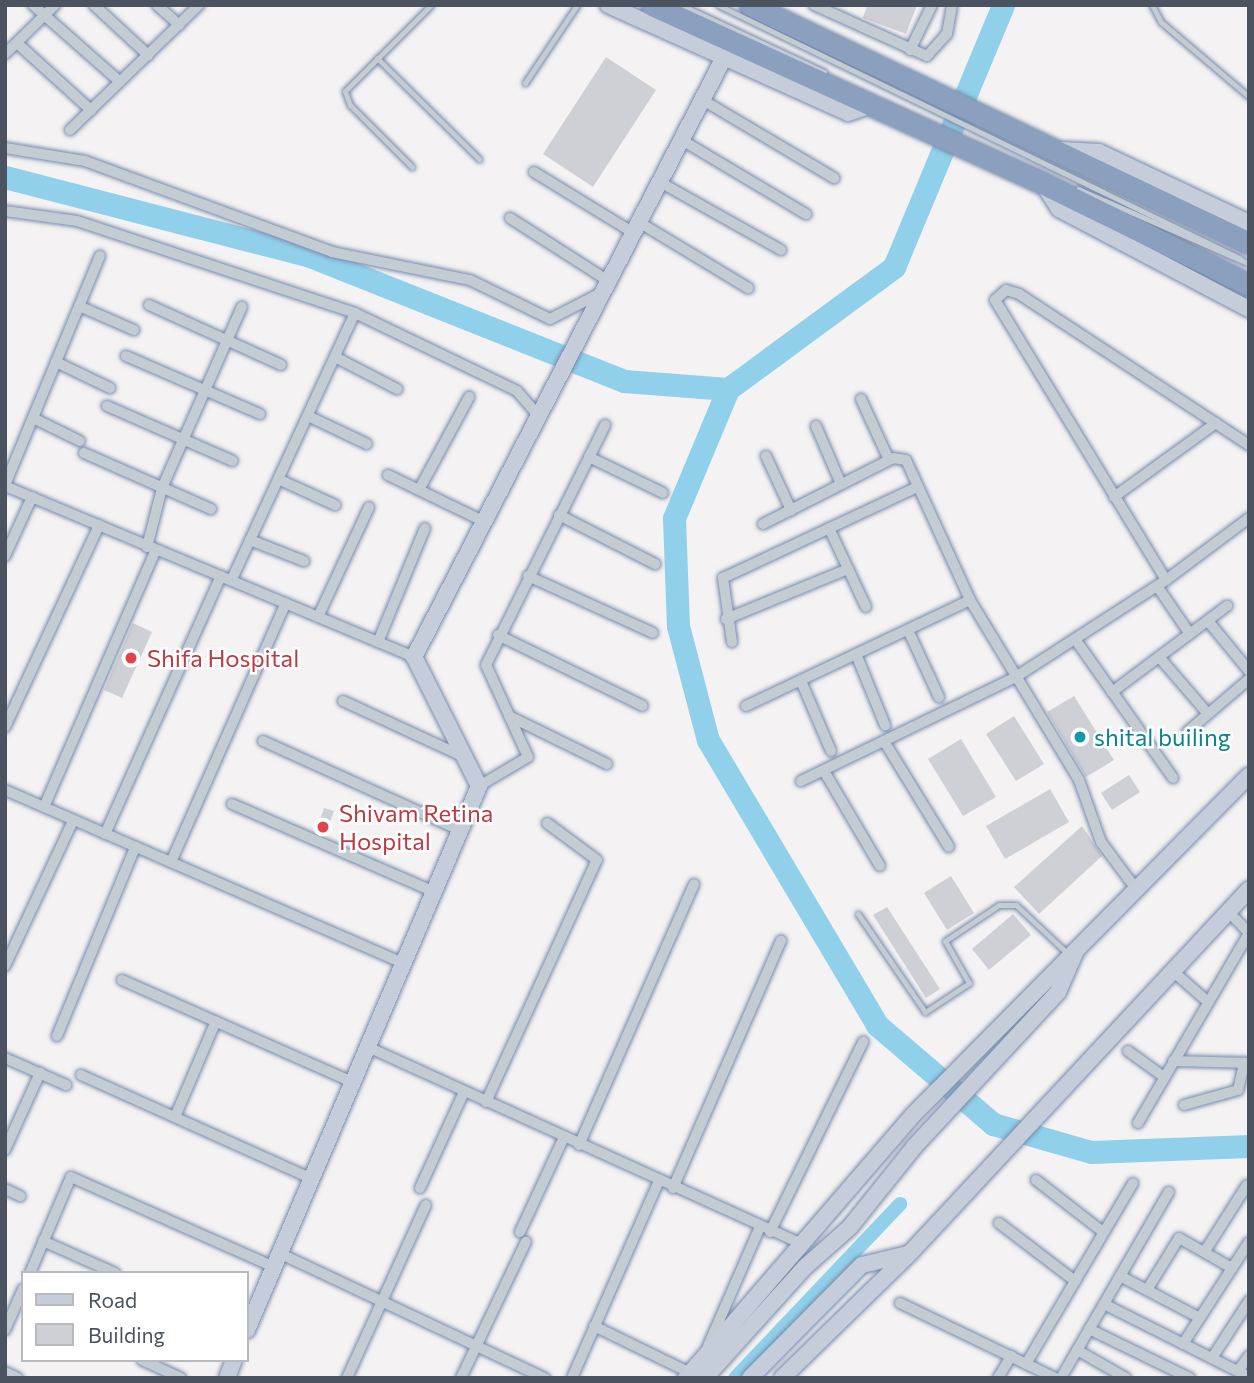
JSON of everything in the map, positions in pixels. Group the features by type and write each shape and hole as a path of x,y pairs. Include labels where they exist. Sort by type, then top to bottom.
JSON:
{"highway":[{"path":"652,5 726,52 865,107 897,115 1042,179 1249,285"},
{"path":"750,5 914,92 1054,153 1248,257"}],"main road":[{"path":"248,1328 275,1260 370,1048 400,962 479,786 414,657 539,409 726,52 608,5"},
{"path":"1054,153 1099,152 1249,223"},
{"path":"1042,179 1059,209 1249,309"},
{"path":"696,1372 914,1114 1133,885 1249,776"},
{"path":"782,1378 910,1253 1164,986 1249,890"},
{"path":"696,1372 805,1266 850,1227 932,1128 1058,992 1080,941"},
{"path":"838,1203 850,1227"},
{"path":"750,1378 862,1265 910,1253"},
{"path":"226,1378 233,1362"}],"street":[{"path":"33,5 120,82"},
{"path":"5,54 55,5"},
{"path":"94,5 148,55"},
{"path":"157,5 178,25"},
{"path":"70,131 199,5"},
{"path":"814,5 927,56 938,51 952,5"},
{"path":"910,50 932,5"},
{"path":"17,43 91,110"},
{"path":"701,99 834,178"},
{"path":"680,139 806,214"},
{"path":"5,148 85,161 332,252 470,280 550,319 603,287 510,218"},
{"path":"534,172 748,288"},
{"path":"658,181 781,250"},
{"path":"5,211 77,221 355,313 517,391 539,409"},
{"path":"100,256 5,485 414,657"},
{"path":"1190,634 1114,497 1002,317 999,294 1019,294 1249,445"},
{"path":"149,305 281,365"},
{"path":"79,306 134,330"},
{"path":"44,807 152,549 162,488 225,340 242,307"},
{"path":"105,834 227,577 250,540 355,313"},
{"path":"126,356 260,414"},
{"path":"335,357 397,389"},
{"path":"56,362 110,388"},
{"path":"419,489 469,397"},
{"path":"861,400 889,460"},
{"path":"107,406 233,461"},
{"path":"307,416 367,444"},
{"path":"33,418 80,441"},
{"path":"1114,497 1216,424"},
{"path":"479,786 527,761 509,716 486,671 498,635 605,425"},
{"path":"816,426 841,484"},
{"path":"84,453 211,509"},
{"path":"766,456 791,510"},
{"path":"589,457 663,493"},
{"path":"763,524 889,460 902,457 970,600 1014,678 1083,787 1101,842 1133,885"},
{"path":"388,475 483,521"},
{"path":"278,479 335,505"},
{"path":"732,642 726,619 723,578 918,487"},
{"path":"5,556 32,497"},
{"path":"318,617 369,507"},
{"path":"559,515 655,565"},
{"path":"801,781 1014,678 1161,583 1249,518"},
{"path":"5,727 99,525"},
{"path":"378,642 425,528"},
{"path":"829,528 866,607"},
{"path":"250,540 304,561"},
{"path":"726,619 848,569"},
{"path":"528,576 653,633"},
{"path":"746,706 970,600"},
{"path":"171,862 286,603"},
{"path":"1112,692 1227,606"},
{"path":"1208,621 1249,671"},
{"path":"908,630 939,697"},
{"path":"498,635 643,706"},
{"path":"1075,639 1172,778"},
{"path":"856,654 886,725"},
{"path":"1159,657 1208,714"},
{"path":"1187,732 1249,679"},
{"path":"801,681 831,751"},
{"path":"343,701 464,758"},
{"path":"509,716 607,764"},
{"path":"263,741 459,830"},
{"path":"884,741 949,847"},
{"path":"824,771 880,866"},
{"path":"5,790 400,962"},
{"path":"232,804 432,891"},
{"path":"5,966 73,821"},
{"path":"486,1102 597,860 547,823"},
{"path":"57,1037 135,848"},
{"path":"579,1145 694,884"},
{"path":"1138,1123 1249,933 1229,912"},
{"path":"673,1188 781,941"},
{"path":"1175,974 1208,1002"},
{"path":"122,980 354,1083"},
{"path":"175,1117 216,1021"},
{"path":"594,1326 696,1372 765,1230 863,1041"},
{"path":"370,1048 765,1230 803,1244"},
{"path":"1128,1051 1164,1077"},
{"path":"5,1058 66,1085"},
{"path":"1172,1061 1246,1063 1238,1090 1184,1105"},
{"path":"5,1150 40,1073"},
{"path":"81,1075 312,1179"},
{"path":"420,1188 464,1092"},
{"path":"461,1378 564,1137"},
{"path":"31,1271 65,1183 76,1177 383,1302 545,1378"},
{"path":"1036,1180 1103,1232"},
{"path":"572,1378 659,1181"},
{"path":"1026,1364 1133,1183"},
{"path":"1205,1251 1247,1185"},
{"path":"5,1189 20,1196"},
{"path":"900,1303 1008,1361 1026,1364 1045,1375 1058,1378 1169,1192"},
{"path":"347,1378 426,1205"},
{"path":"999,1223 1075,1281"},
{"path":"1147,1290 1179,1238 1232,1268"},
{"path":"43,1241 110,1271"},
{"path":"1183,1344 1249,1242"},
{"path":"1120,1276 1200,1318"},
{"path":"1212,1358 1249,1301"},
{"path":"1104,1304 1249,1377"},
{"path":"5,1330 20,1306"},
{"path":"1089,1329 1190,1378"},
{"path":"1077,1350 1126,1378"},
{"path":"1238,1371 1249,1356"},
{"path":"998,1378 1008,1361"},
{"path":"1008,1361 1013,1378"},
{"path":"146,1362 181,1378"},
{"path":"5,1372 18,1378"}],"lane":[{"path":"412,167 345,99 348,86 431,5"},
{"path":"525,83 577,5"},
{"path":"681,5 897,115"},
{"path":"718,5 914,92"},
{"path":"1152,5 1161,22 1249,97"},
{"path":"377,58 479,159"},
{"path":"1042,179 1248,257"},
{"path":"858,914 925,1012 969,983 946,940 999,905 1016,905 1068,954"}],"building":[{"path":"867,5 917,5 906,34 863,18"},
{"path":"606,57 656,90 593,187 543,154"},
{"path":"133,623 152,632 122,698 104,690"},
{"name":"shital builing","path":"1074,696 1114,760 1086,777 1047,712"},
{"path":"1014,716 1044,764 1016,781 986,734"},
{"path":"961,739 996,797 963,816 928,759"},
{"path":"1129,775 1140,792 1112,810 1101,793"},
{"path":"1050,789 1069,822 1005,859 986,826"},
{"path":"324,808 334,811 325,836 316,832"},
{"path":"1082,826 1102,856 1039,914 1014,887"},
{"path":"951,876 974,913 947,930 924,893"},
{"path":"887,907 940,989 926,998 873,915"},
{"path":"1013,914 1031,935 989,970 972,949"}],"waterway":[{"path":"5,177 310,256 624,381 728,389 894,267 1003,5"},
{"path":"728,389 674,518 678,626 708,740 877,1025 993,1124 1091,1152 1249,1146"},
{"path":"735,1378 900,1204"}],"place":[{"name":"Shifa Hospital","path":"131,658"},
{"name":"shital builing","path":"1080,737"},
{"name":"Shivam Retina Hospital","path":"323,827"}]}
